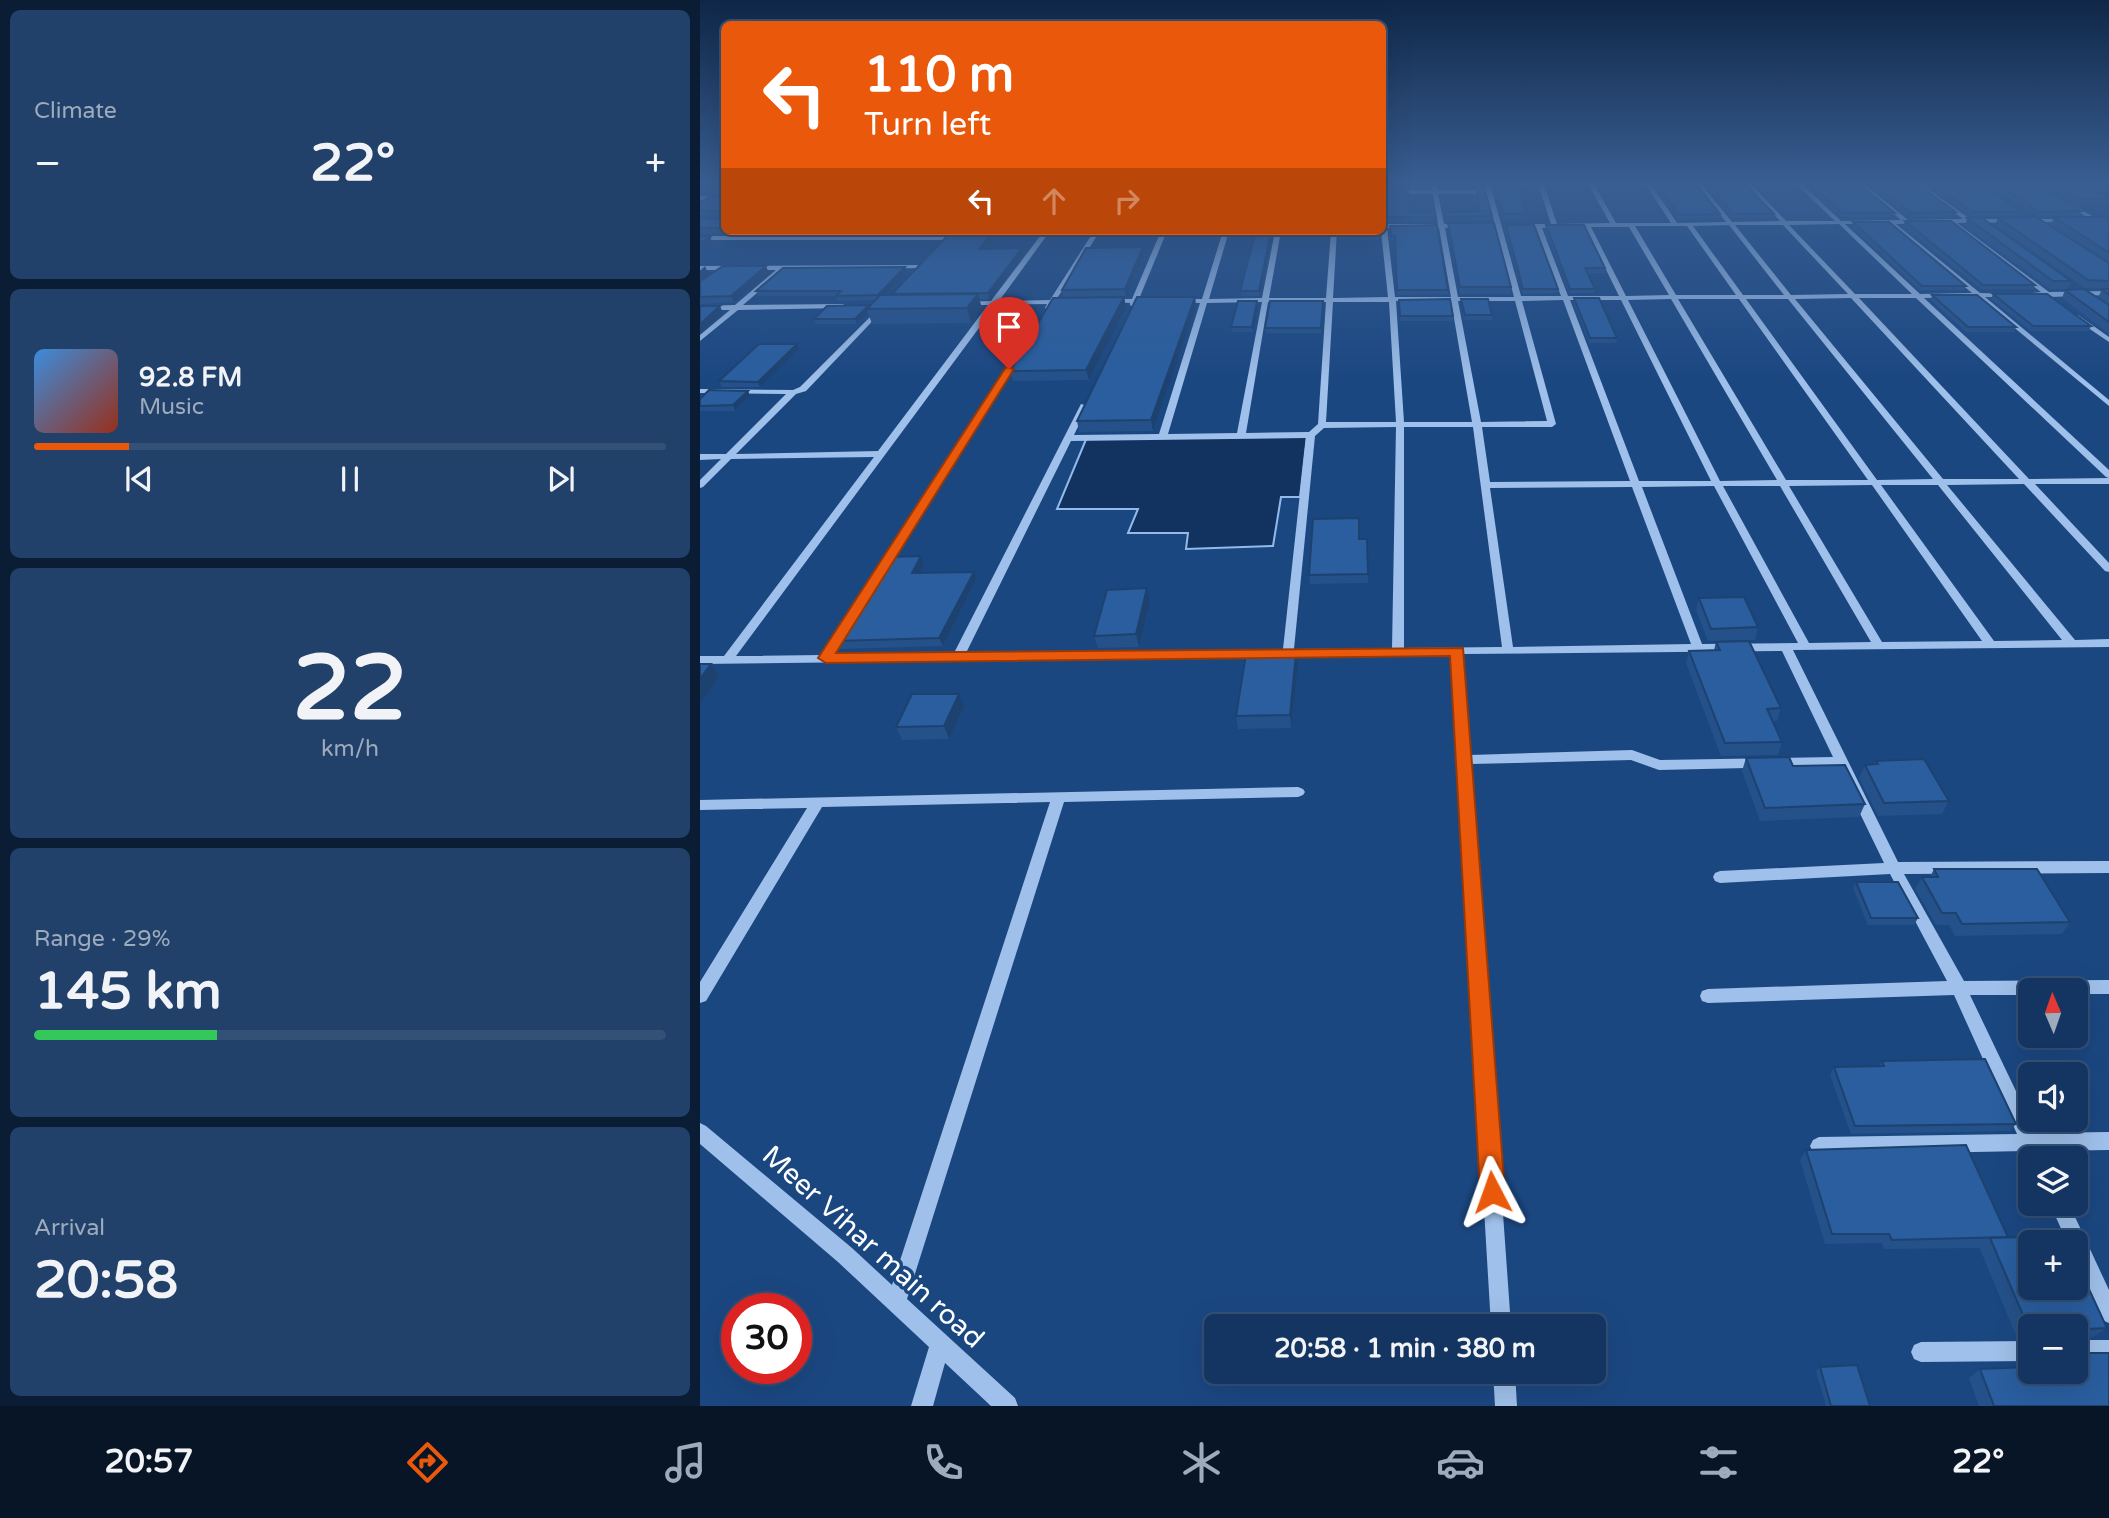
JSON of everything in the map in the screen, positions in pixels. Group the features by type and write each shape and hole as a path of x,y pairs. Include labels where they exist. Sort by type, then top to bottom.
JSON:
{"street":[{"path":"727,660 1034,250"},
{"path":"826,658 1085,250"},
{"path":"1129,313 1156,250"},
{"path":"1163,436 1221,250"},
{"path":"1241,435 1275,250"},
{"path":"1322,425 1333,250"},
{"path":"1386,250 1392,299 1400,426 1398,652"},
{"path":"1447,250 1477,425 1508,650"},
{"path":"1288,653 1311,435 1322,425 1553,423 1504,250"},
{"path":"1547,250 1698,648"},
{"path":"1600,250 1717,484 1805,646"},
{"path":"1645,250 1878,645"},
{"path":"1707,250 1990,644"},
{"path":"1749,250 2071,643"},
{"path":"1810,250 2109,569"},
{"path":"1868,250 2109,475"},
{"path":"1924,250 2109,404"},
{"path":"1989,250 2058,302"},
{"path":"911,276 929,257"},
{"path":"700,339 783,267"},
{"path":"700,268 920,267"},
{"path":"708,279 723,268"},
{"path":"2072,286 2092,300"},
{"path":"1177,300 1565,300 2109,293"},
{"path":"1094,302 1163,301"},
{"path":"953,304 1080,302"},
{"path":"700,485 793,392 807,386 884,305 871,305"},
{"path":"700,308 858,306"},
{"path":"2068,309 2109,340"},
{"path":"700,391 793,392"},
{"path":"958,657 1087,401"},
{"path":"1069,438 1311,435"},
{"path":"700,457 881,454"},
{"path":"1485,485 2109,481"},
{"path":"700,660 2109,643"},
{"path":"1786,647 1894,868 1959,988 2032,1146"},
{"path":"1457,651 1500,1314"},
{"path":"1464,760 1632,755 1659,765 1843,761"},
{"path":"700,805 1298,792"},
{"path":"896,1302 1059,797"},
{"path":"700,996 818,802"},
{"path":"1720,877 1894,868 2109,867"},
{"path":"1708,996 1959,988 2109,987"},
{"name":"Meer Vihar main road","path":"700,1132 896,1302 1007,1406"},
{"path":"2067,1146 2109,1141"},
{"path":"1819,1146 2018,1150"},
{"path":"2065,1216 2109,1313"},
{"path":"922,1406 940,1343"},
{"path":"2088,1350 2109,1350"},
{"path":"1921,1352 2018,1351"},
{"path":"1505,1384 1506,1406"}],"water":[{"path":"1307,435 1300,497 1281,497 1273,546 1186,549 1188,533 1128,533 1138,509 1057,509 1087,437"}],"building":[{"path":"934,250 1021,250 988,293 892,294"},
{"path":"1085,250 1142,250 1125,289 1062,290"},
{"path":"1251,250 1267,250 1259,291 1240,291"},
{"path":"1396,250 1441,250 1448,290 1397,290"},
{"path":"1453,250 1501,250 1511,287 1460,287"},
{"path":"1513,250 1543,250 1558,289 1523,289"},
{"path":"1555,250 1596,250 1605,268 1585,268 1595,289 1570,289"},
{"path":"1883,250 1922,250 1966,286 1922,286"},
{"path":"1940,250 1989,250 2035,285 1983,285"},
{"path":"2010,250 2027,250 2071,281 2053,281"},
{"path":"2044,250 2088,250 2109,263 2109,281 2088,280"},
{"path":"723,266 766,266 731,296 700,297 700,281"},
{"path":"905,267 878,295 836,296 841,291 756,291 783,268"},
{"path":"2084,289 2109,305 2109,322 2065,290"},
{"path":"978,294 967,308 867,309 880,295"},
{"path":"1993,294 2047,294 2091,326 2033,326"},
{"path":"1932,295 1977,295 2016,327 1968,327"},
{"path":"1124,297 1086,370 1010,371 1053,298"},
{"path":"1137,297 1195,297 1151,420 1077,421"},
{"path":"1574,298 1599,298 1617,338 1590,338"},
{"path":"1450,299 1453,316 1400,316 1399,300"},
{"path":"1461,299 1488,299 1492,315 1465,315"},
{"path":"1238,301 1257,301 1252,327 1231,327"},
{"path":"1270,301 1323,301 1321,328 1265,328"},
{"path":"869,305 855,319 814,319 827,306"},
{"path":"700,306 720,306 700,324"},
{"path":"759,344 797,344 758,382 719,381"},
{"path":"709,390 748,391 733,405 700,406 700,399"},
{"path":"1359,518 1359,539 1367,539 1368,574 1309,575 1313,519"},
{"path":"921,556 912,573 974,572 939,638 837,641 891,557"},
{"path":"1147,588 1136,634 1094,636 1107,590"},
{"path":"1744,597 1758,627 1711,629 1699,598"},
{"path":"1749,641 1781,708 1767,709 1782,742 1725,743 1689,651 1720,650 1716,642"},
{"path":"1296,653 1290,715 1236,716 1246,654"},
{"path":"700,664 711,664 700,679"},
{"path":"912,694 959,694 944,726 896,727"},
{"path":"1789,757 1793,766 1845,765 1865,804 1765,808 1746,758"},
{"path":"1924,759 1949,801 1884,803 1865,765 1878,764 1876,761"},
{"path":"1934,869 2037,869 2070,922 1962,924 1956,913 1942,913 1922,877 1938,877"},
{"path":"1856,882 1898,882 1918,918 1871,918"},
{"path":"1985,1059 2016,1124 1855,1126 1834,1067 1884,1066 1882,1061"},
{"path":"1966,1145 2008,1237 1892,1240 1889,1234 1832,1234 1806,1150"},
{"path":"2018,1237 2018,1300 2088,1300 2088,1287 2107,1328 2088,1329 2088,1314 2023,1314 1990,1238"},
{"path":"2088,1353 2109,1353 2109,1406 1994,1406 1980,1369 2018,1367 2018,1384 2088,1384"},
{"path":"1857,1365 1870,1406 1831,1406 1820,1367"}],"route":[{"path":"1009,369 826,658 1457,651 1492,1192"}]}
